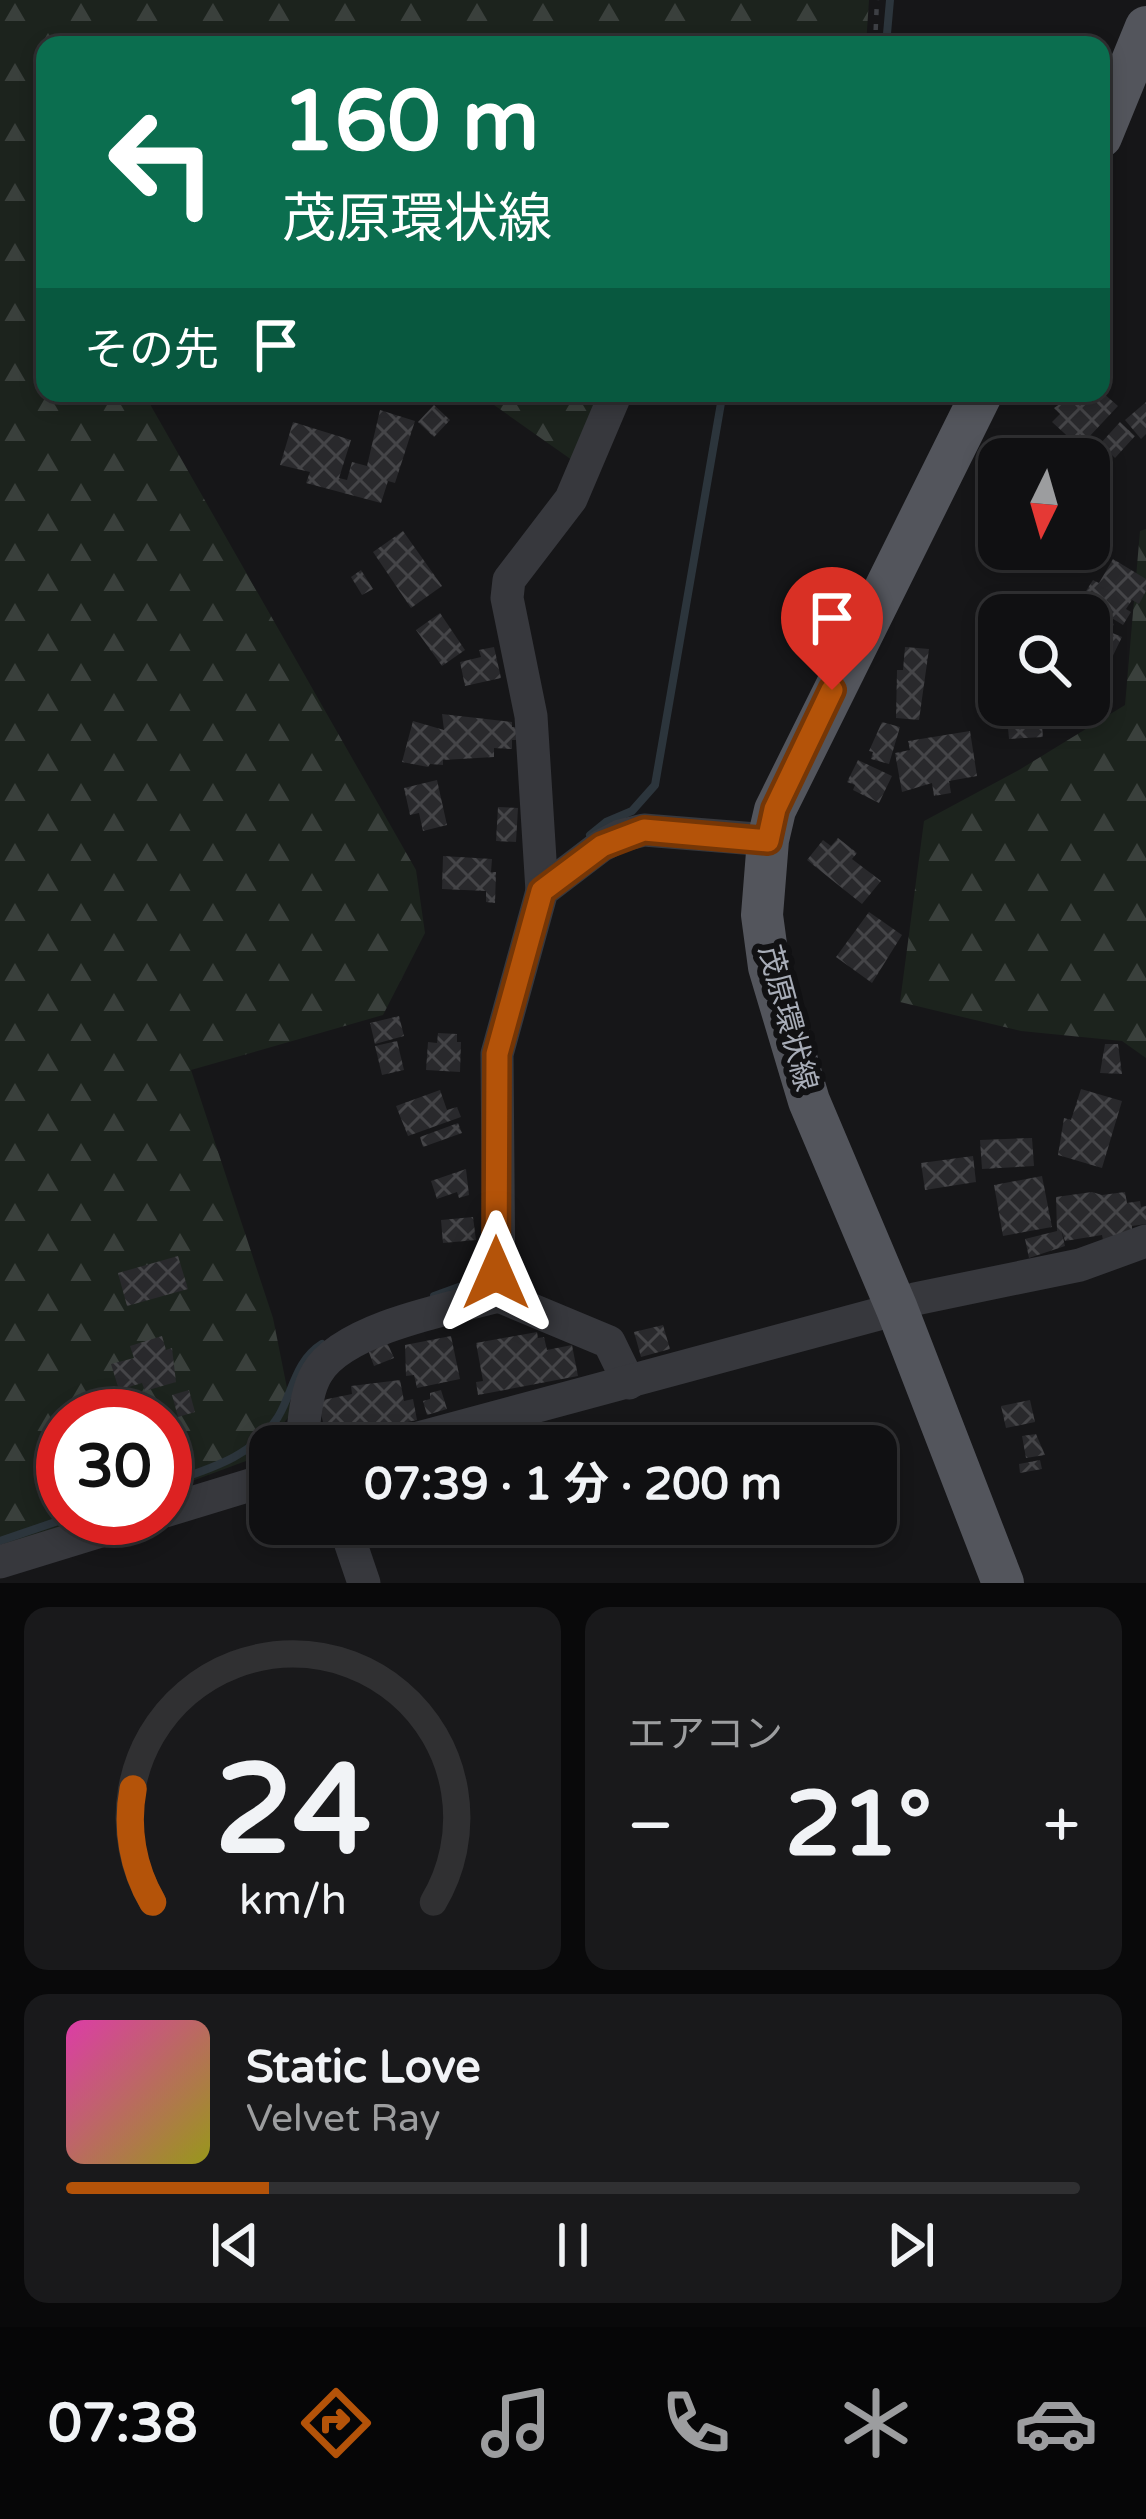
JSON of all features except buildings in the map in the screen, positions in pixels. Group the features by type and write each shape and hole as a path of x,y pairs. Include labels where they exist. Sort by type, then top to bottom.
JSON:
{"main road":[{"path":"1110,114 1146,27"},
{"name":"茂原環状線","path":"977,402 775,809 762,916 769,967 809,1101 897,1309 1003,1583"}],"street":[{"path":"499,1296 497,1054 542,891 531,716 507,598 509,580 571,499 612,402"},
{"path":"542,891 602,846 644,830 768,841"},
{"path":"469,1425 897,1309 915,1299 1080,1265 1146,1241"},
{"path":"305,1425 318,1370 343,1349 385,1326 499,1296 609,1342 629,1383"},
{"path":"192,1503 249,1485"},
{"path":"0,1562 55,1545"},
{"path":"351,1545 364,1583"}],"path":[{"path":"875,36 877,0"}],"green space":[{"path":"0,0 869,0 867,36 36,36 36,402 150,402 416,870 425,933 383,1015 191,1070 273,1318 292,1413 282,1425 249,1425 249,1460 192,1481 192,1389 36,1389 36,1539 0,1552"},
{"path":"490,402 591,402 600,416 579,465"},
{"path":"1146,529 1146,1058 1122,1041 1021,1031 900,1002 924,821 1091,726 1110,726 1110,714 1125,705 1140,531"}],"waterway":[{"path":"887,36 890,0"},
{"path":"590,835 632,811 655,785 722,402"},
{"path":"434,1296 467,1284"},
{"path":"192,1475 242,1452 267,1431 306,1359 322,1344"},
{"path":"0,1541 36,1529"}],"route":[{"path":"496,1273 497,1054 542,891 602,846 644,830 768,841 775,809 832,690"}]}
